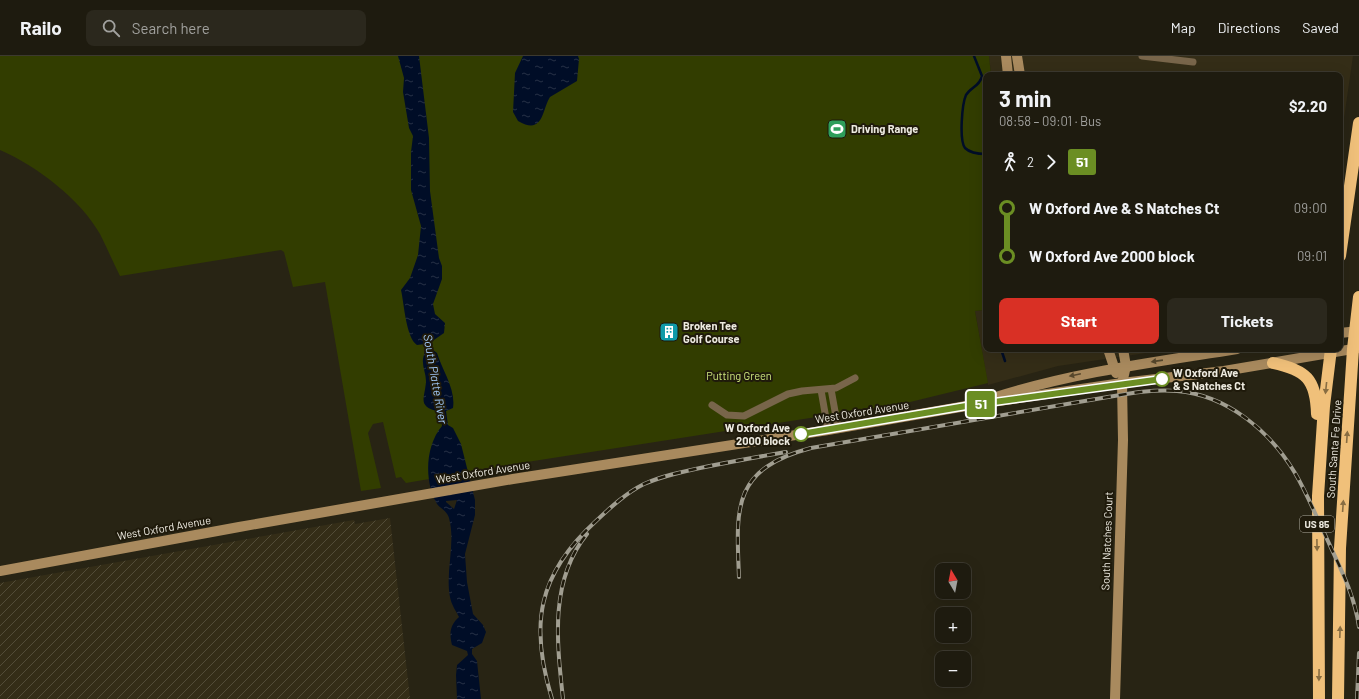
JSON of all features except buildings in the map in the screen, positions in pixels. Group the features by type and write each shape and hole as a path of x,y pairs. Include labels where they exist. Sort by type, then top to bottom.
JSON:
{"highway":[{"path":"1343,235 1359,123"},
{"name":"South Santa Fe Drive","path":"1338,699 1340,548 1350,388 1356,349 1359,297"},
{"name":"South Santa Fe Drive","path":"1319,699 1317,529 1323,413 1330,352"},
{"path":"1273,363 1300,371 1313,385 1317,411 1319,476"},
{"path":"1350,388 1359,371"}],"main road":[{"path":"1006,56 1008,72"},
{"path":"1017,56 1020,72"},
{"path":"1343,333 1357,331"},
{"name":"West Oxford Avenue","path":"1343,350 1356,349"},
{"path":"1109,352 1113,368 1122,383"},
{"path":"1124,352 1126,366"},
{"name":"West Oxford Avenue","path":"972,405 1060,378 1113,368 1217,352"},
{"name":"West Oxford Avenue","path":"0,571 493,482 833,429 972,405 1273,363 1325,352"},
{"name":"South Natches Court","path":"1115,699 1123,440 1122,383 1126,366"}],"street":[{"path":"1142,56 1193,62"},
{"path":"712,405 727,415 740,417 795,392 831,389 855,378"},
{"path":"831,389 833,429"},
{"path":"821,390 833,429"}],"shaded area":[{"path":"989,56 1353,56 1343,125 1343,72 991,72"},
{"path":"983,310 983,352 1153,352 1058,366 988,385 975,311"},
{"path":"390,518 410,699 0,699 0,583 354,520 355,524"}],"green space":[{"name":"Broken Tee Golf Course","path":"0,56 989,56 991,72 983,72 983,310 975,311 988,383 906,403 527,462 406,483 401,477 396,478 383,422 373,424 368,433 381,488 361,491 325,282 293,287 284,252 281,250 120,276 100,234 81,208 43,174 0,150"}],"water":[{"name":"South Platte River","path":"398,56 419,56 429,138 430,191 439,258 442,266 442,279 433,304 435,314 445,323 444,333 431,342 433,350 437,353 451,387 453,408 446,411 448,425 453,428 461,444 475,500 475,515 465,554 467,582 473,614 483,625 486,632 482,643 472,649 472,654 477,661 481,699 457,699 457,665 468,655 467,651 452,645 452,626 459,617 451,602 449,587 451,528 448,516 437,504 433,495 428,475 428,464 432,444 436,434 442,426 440,412 432,410 425,404 424,401 426,381 423,359 425,344 417,345 410,335 401,290 410,278 418,255 421,226 411,190 411,152 413,136 409,128 403,92 404,78","holes":["457,500 454,509 446,502 446,501"]},
{"path":"523,56 578,56 579,59 577,81 550,97 541,119 533,125 527,125 518,121 513,112 515,73"}],"waterway":[{"path":"974,56 982,76 979,82 966,95 962,114 962,138 963,144 967,150 983,154"},
{"path":"1002,352 1005,361"}],"railway":[{"path":"739,577 738,530 744,494 753,480 766,467 785,457 811,448 1134,393 1151,391 1177,391 1195,394 1230,408 1260,430 1285,458 1306,493 1344,576 1357,614 1359,627"},
{"path":"552,699 545,672 541,647 541,624 544,602 551,581 561,561 577,541 596,521 625,496 651,481 686,471 786,452"},
{"path":"563,699 558,635 558,613 561,592 566,572 575,552 587,534"},
{"path":"1357,699 1359,653"}],"bus line":[{"name":"51","path":"801,434 972,405 1122,383 1162,379"}],"place":[{"name":"Driving Range","path":"837,129"},
{"name":"Broken Tee Golf Course","path":"669,332"},
{"name":"W Oxford Ave & S Natches Ct","path":"1162,379"},
{"name":"W Oxford Ave 2000 block","path":"801,434"}],"park label":[{"name":"Putting Green","path":"739,376"}]}
